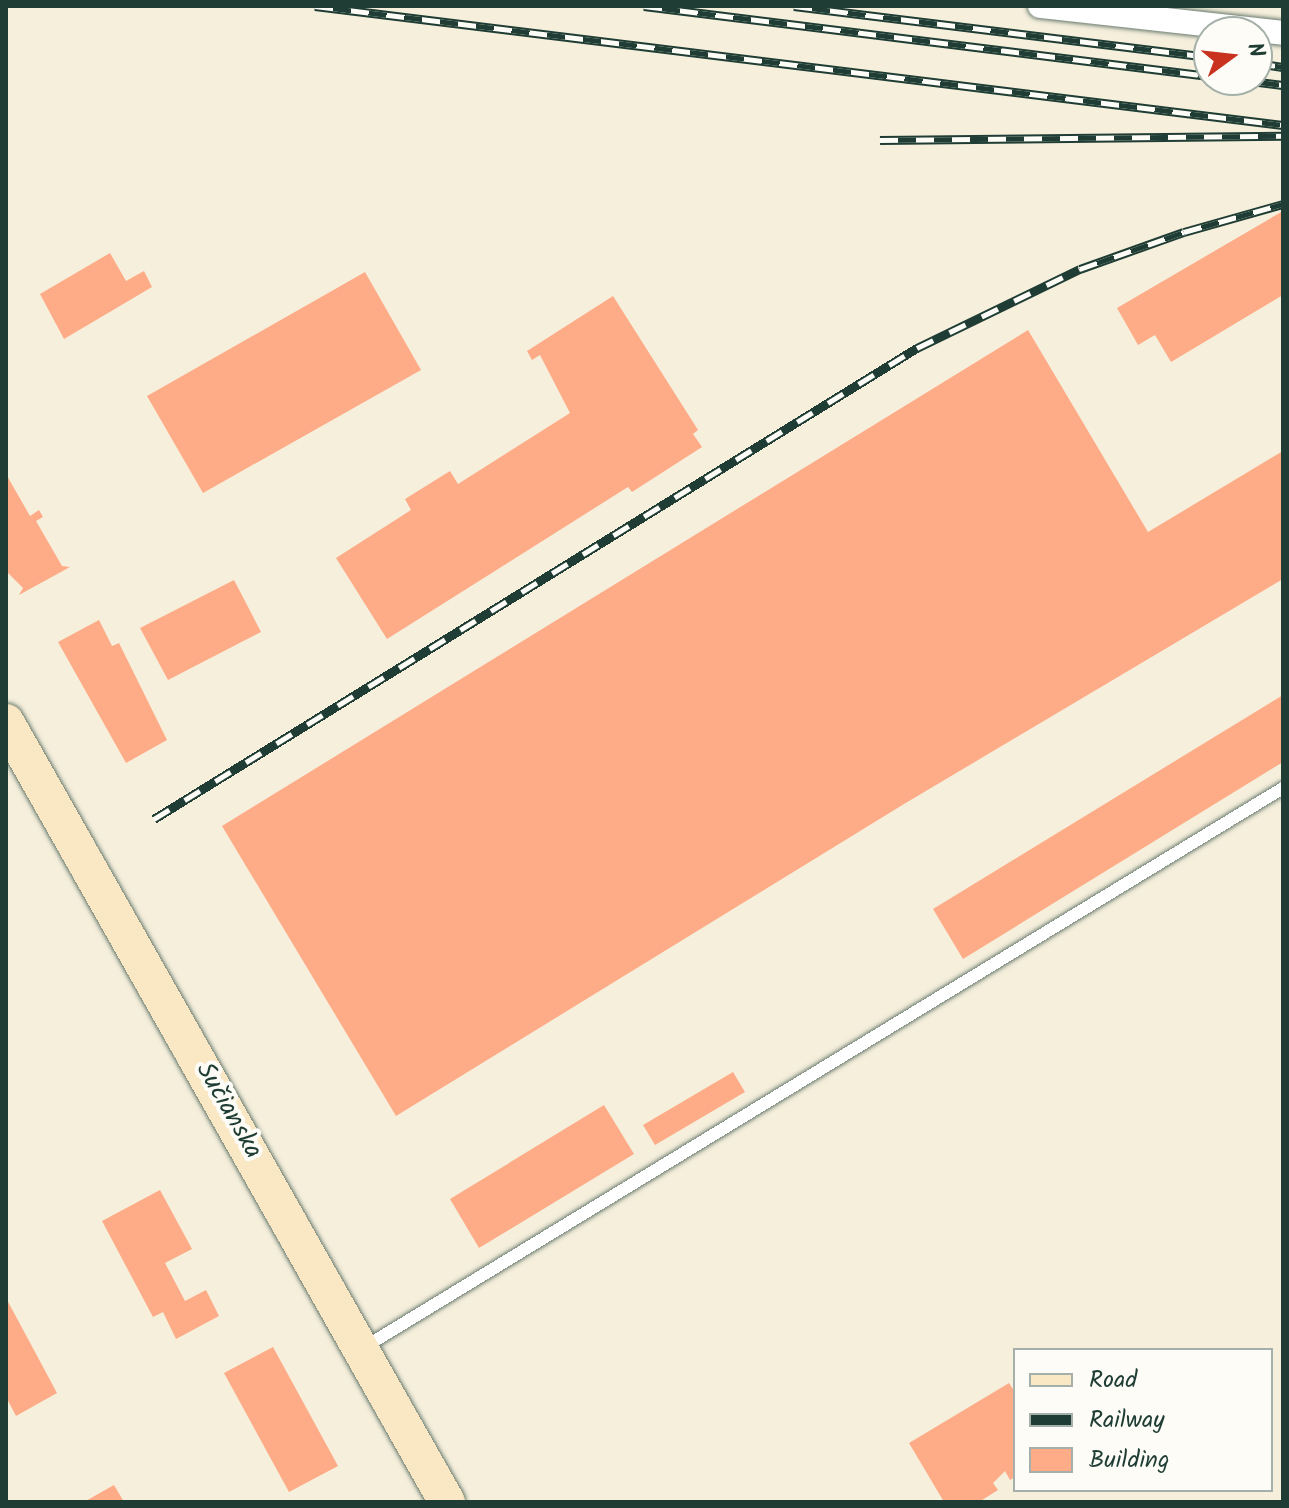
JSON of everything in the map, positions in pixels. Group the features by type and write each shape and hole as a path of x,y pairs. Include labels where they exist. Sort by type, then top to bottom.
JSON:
{"street":[{"path":"1040,6 1283,33"},
{"name":"Sučianska","path":"6,722 363,1348 447,1502"}],"lane":[{"path":"363,1348 1283,788"}],"building":[{"path":"1283,211 1283,295 1171,362 1155,335 1138,345 1117,308"},
{"path":"110,253 126,281 144,271 152,287 64,339 40,294"},
{"path":"365,272 421,370 203,493 147,396"},
{"path":"613,296 698,430 693,434 702,447 632,492 628,487 387,639 336,558 411,510 405,499 450,471 458,484 570,413 540,355 532,360 527,351"},
{"path":"1028,330 1148,532 1283,451 1283,579 904,804 396,1116 222,826"},
{"path":"6,474 30,516 39,510 43,517 36,521 62,566 70,567 19,595 23,588 6,571"},
{"path":"234,580 261,632 168,680 140,628"},
{"path":"99,620 112,646 119,643 167,740 126,763 58,642"},
{"path":"1283,695 1283,762 963,959 933,909"},
{"path":"733,1072 745,1092 655,1145 643,1125"},
{"path":"604,1105 634,1154 479,1248 450,1199"},
{"path":"160,1190 192,1249 165,1263 185,1301 206,1290 219,1316 176,1339 163,1312 153,1317 102,1221"},
{"path":"6,1298 57,1393 16,1416 6,1397"},
{"path":"273,1347 338,1466 289,1492 224,1373"},
{"path":"1009,1383 1013,1389 1013,1478 1010,1480 1005,1471 993,1483 998,1490 979,1502 944,1502 909,1443"},
{"path":"114,1485 124,1502 84,1502 98,1494"}],"railway":[{"path":"315,6 1283,125"},
{"path":"644,6 1193,74"},
{"path":"794,6 1193,55"},
{"path":"1273,65 1283,67"},
{"path":"1273,84 1283,85"},
{"path":"880,140 1283,136"},
{"path":"154,819 917,348 1080,269 1184,232 1283,204"}]}
